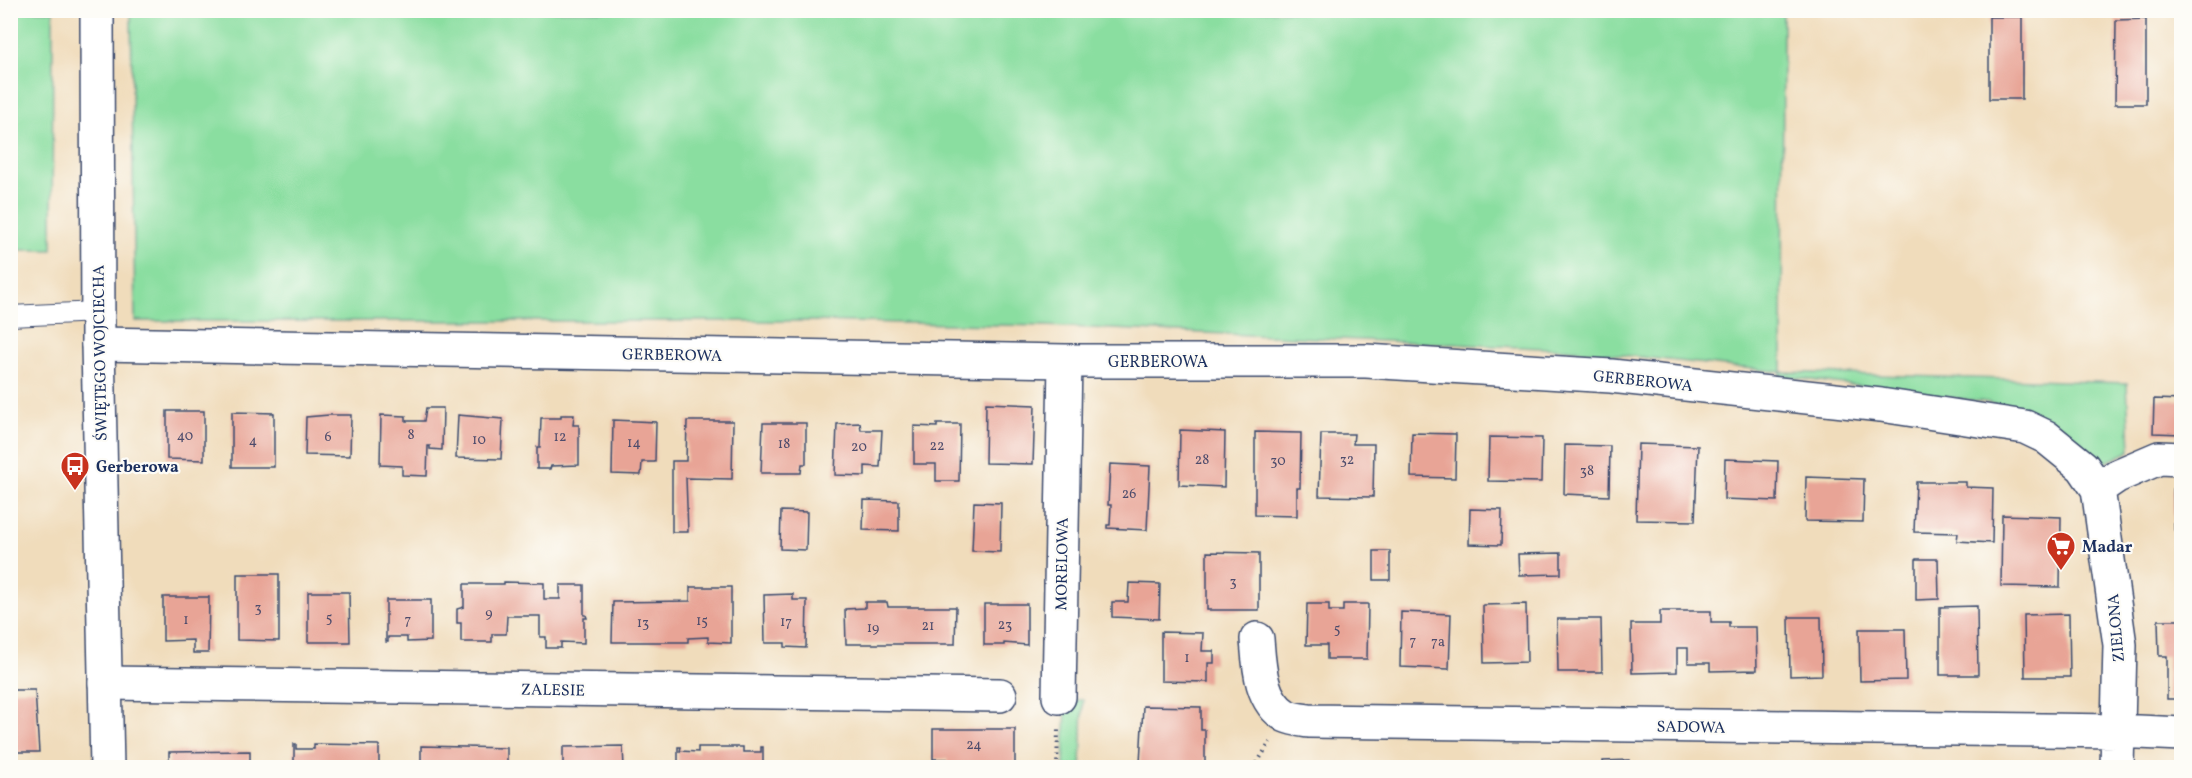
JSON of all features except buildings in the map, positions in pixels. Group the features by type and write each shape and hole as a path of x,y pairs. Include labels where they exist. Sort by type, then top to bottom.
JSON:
{"street":[{"name":"ŚWIĘTEGO WOJCIECHA","path":"97,10 98,344 106,768"},
{"name":"GERBEROWA","path":"98,344 1065,361 1366,360 1611,376 1881,405 2025,427 2046,437 2083,467 2098,489"},
{"name":"MORELOWA","path":"1059,697 1065,361"},
{"path":"2098,489 2116,476 2159,458 2181,459"},
{"name":"ZIELONA","path":"2098,489 2120,645 2117,768"},
{"name":"SADOWA","path":"1257,639 1263,682 1271,701 1287,717 1309,721 2117,731 2181,734"},
{"name":"ZALESIE","path":"105,683 1000,695"}],"lane":[{"path":"10,316 98,312"}],"path":[{"path":"1057,768 1059,697"}],"green space":[{"path":"11,10 53,11 52,250 11,250"},
{"path":"131,11 1783,11 1782,372 2127,383 2130,451 2102,464 2080,442 2058,425 2028,411 1986,402 1780,376 1781,372 1565,349 1044,326 808,321 135,321"},
{"path":"1066,700 1083,700 1081,767 1064,768"}],"place":[{"name":"Gerberowa","path":"75,492"},
{"name":"Madar","path":"2061,572"}]}
